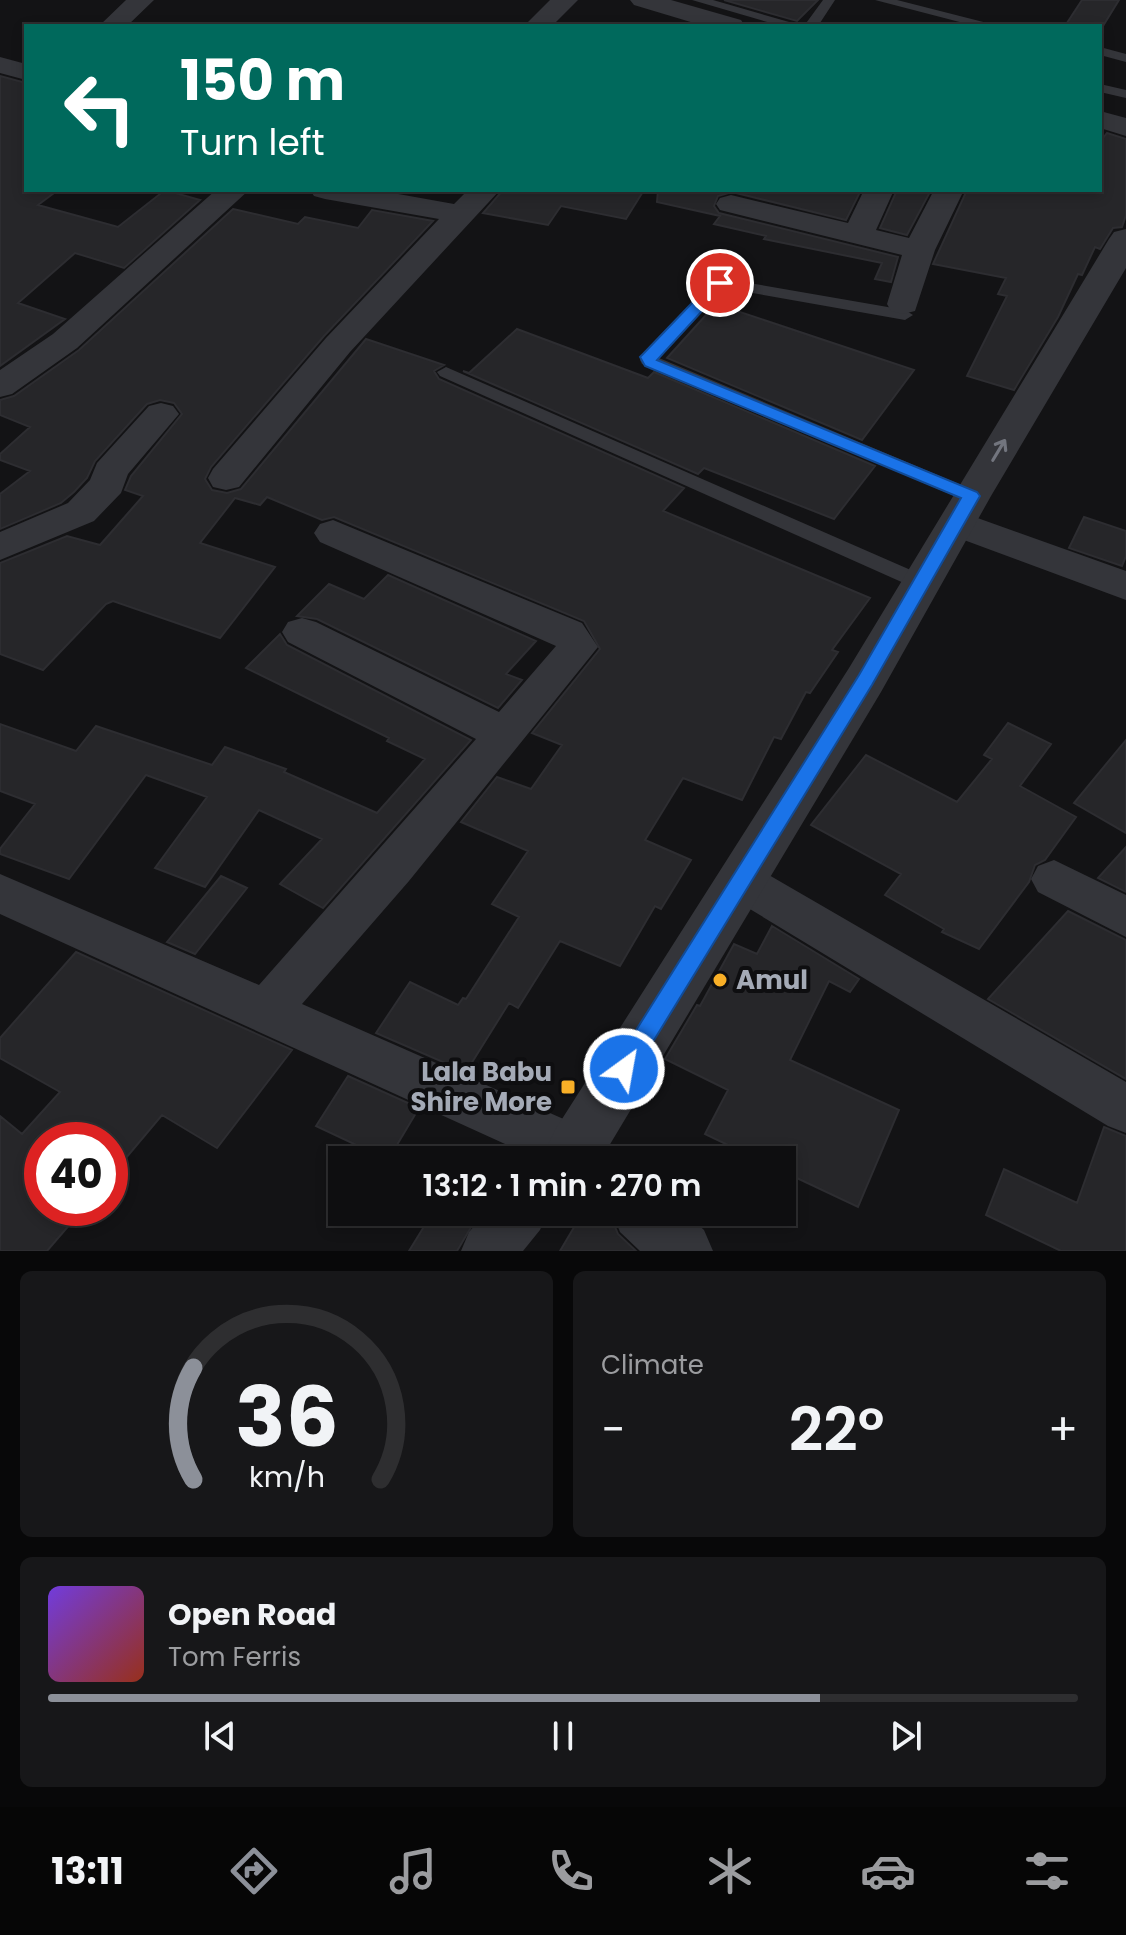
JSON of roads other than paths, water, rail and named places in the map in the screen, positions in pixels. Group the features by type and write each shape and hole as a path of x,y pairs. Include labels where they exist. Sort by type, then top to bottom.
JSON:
{"street":[{"path":"114,24 141,0"},
{"path":"539,24 565,0"},
{"path":"643,0 725,24"},
{"path":"0,65 24,71"},
{"path":"1102,120 1126,127"},
{"path":"0,386 65,341 232,192"},
{"path":"336,192 461,214"},
{"path":"226,478 338,345 483,192"},
{"path":"858,235 878,192"},
{"path":"904,310 919,250 948,192"},
{"path":"731,204 919,250"},
{"path":"582,1146 1126,239"},
{"path":"0,547 81,512 108,484 110,471 161,414"},
{"path":"964,510 1126,586"},
{"path":"267,1012 301,969 393,868 578,647 568,633 333,533"},
{"path":"302,632 504,734"},
{"path":"1054,879 1126,917"},
{"path":"741,881 1126,1109"},
{"path":"0,893 267,1012 555,1146"},
{"path":"488,1251 509,1226"},
{"path":"656,1226 683,1251"}],"lane":[{"path":"698,0 788,24"},
{"path":"812,24 829,0"},
{"path":"881,0 983,24"},
{"path":"1102,52 1126,58"},
{"path":"1102,88 1126,94"},
{"path":"904,310 720,283 648,360 964,510"},
{"path":"446,372 922,583"}],"place":[{"name":"Amul","path":"720,980"},
{"name":"Lala Babu Shire More","path":"568,1087"}]}
